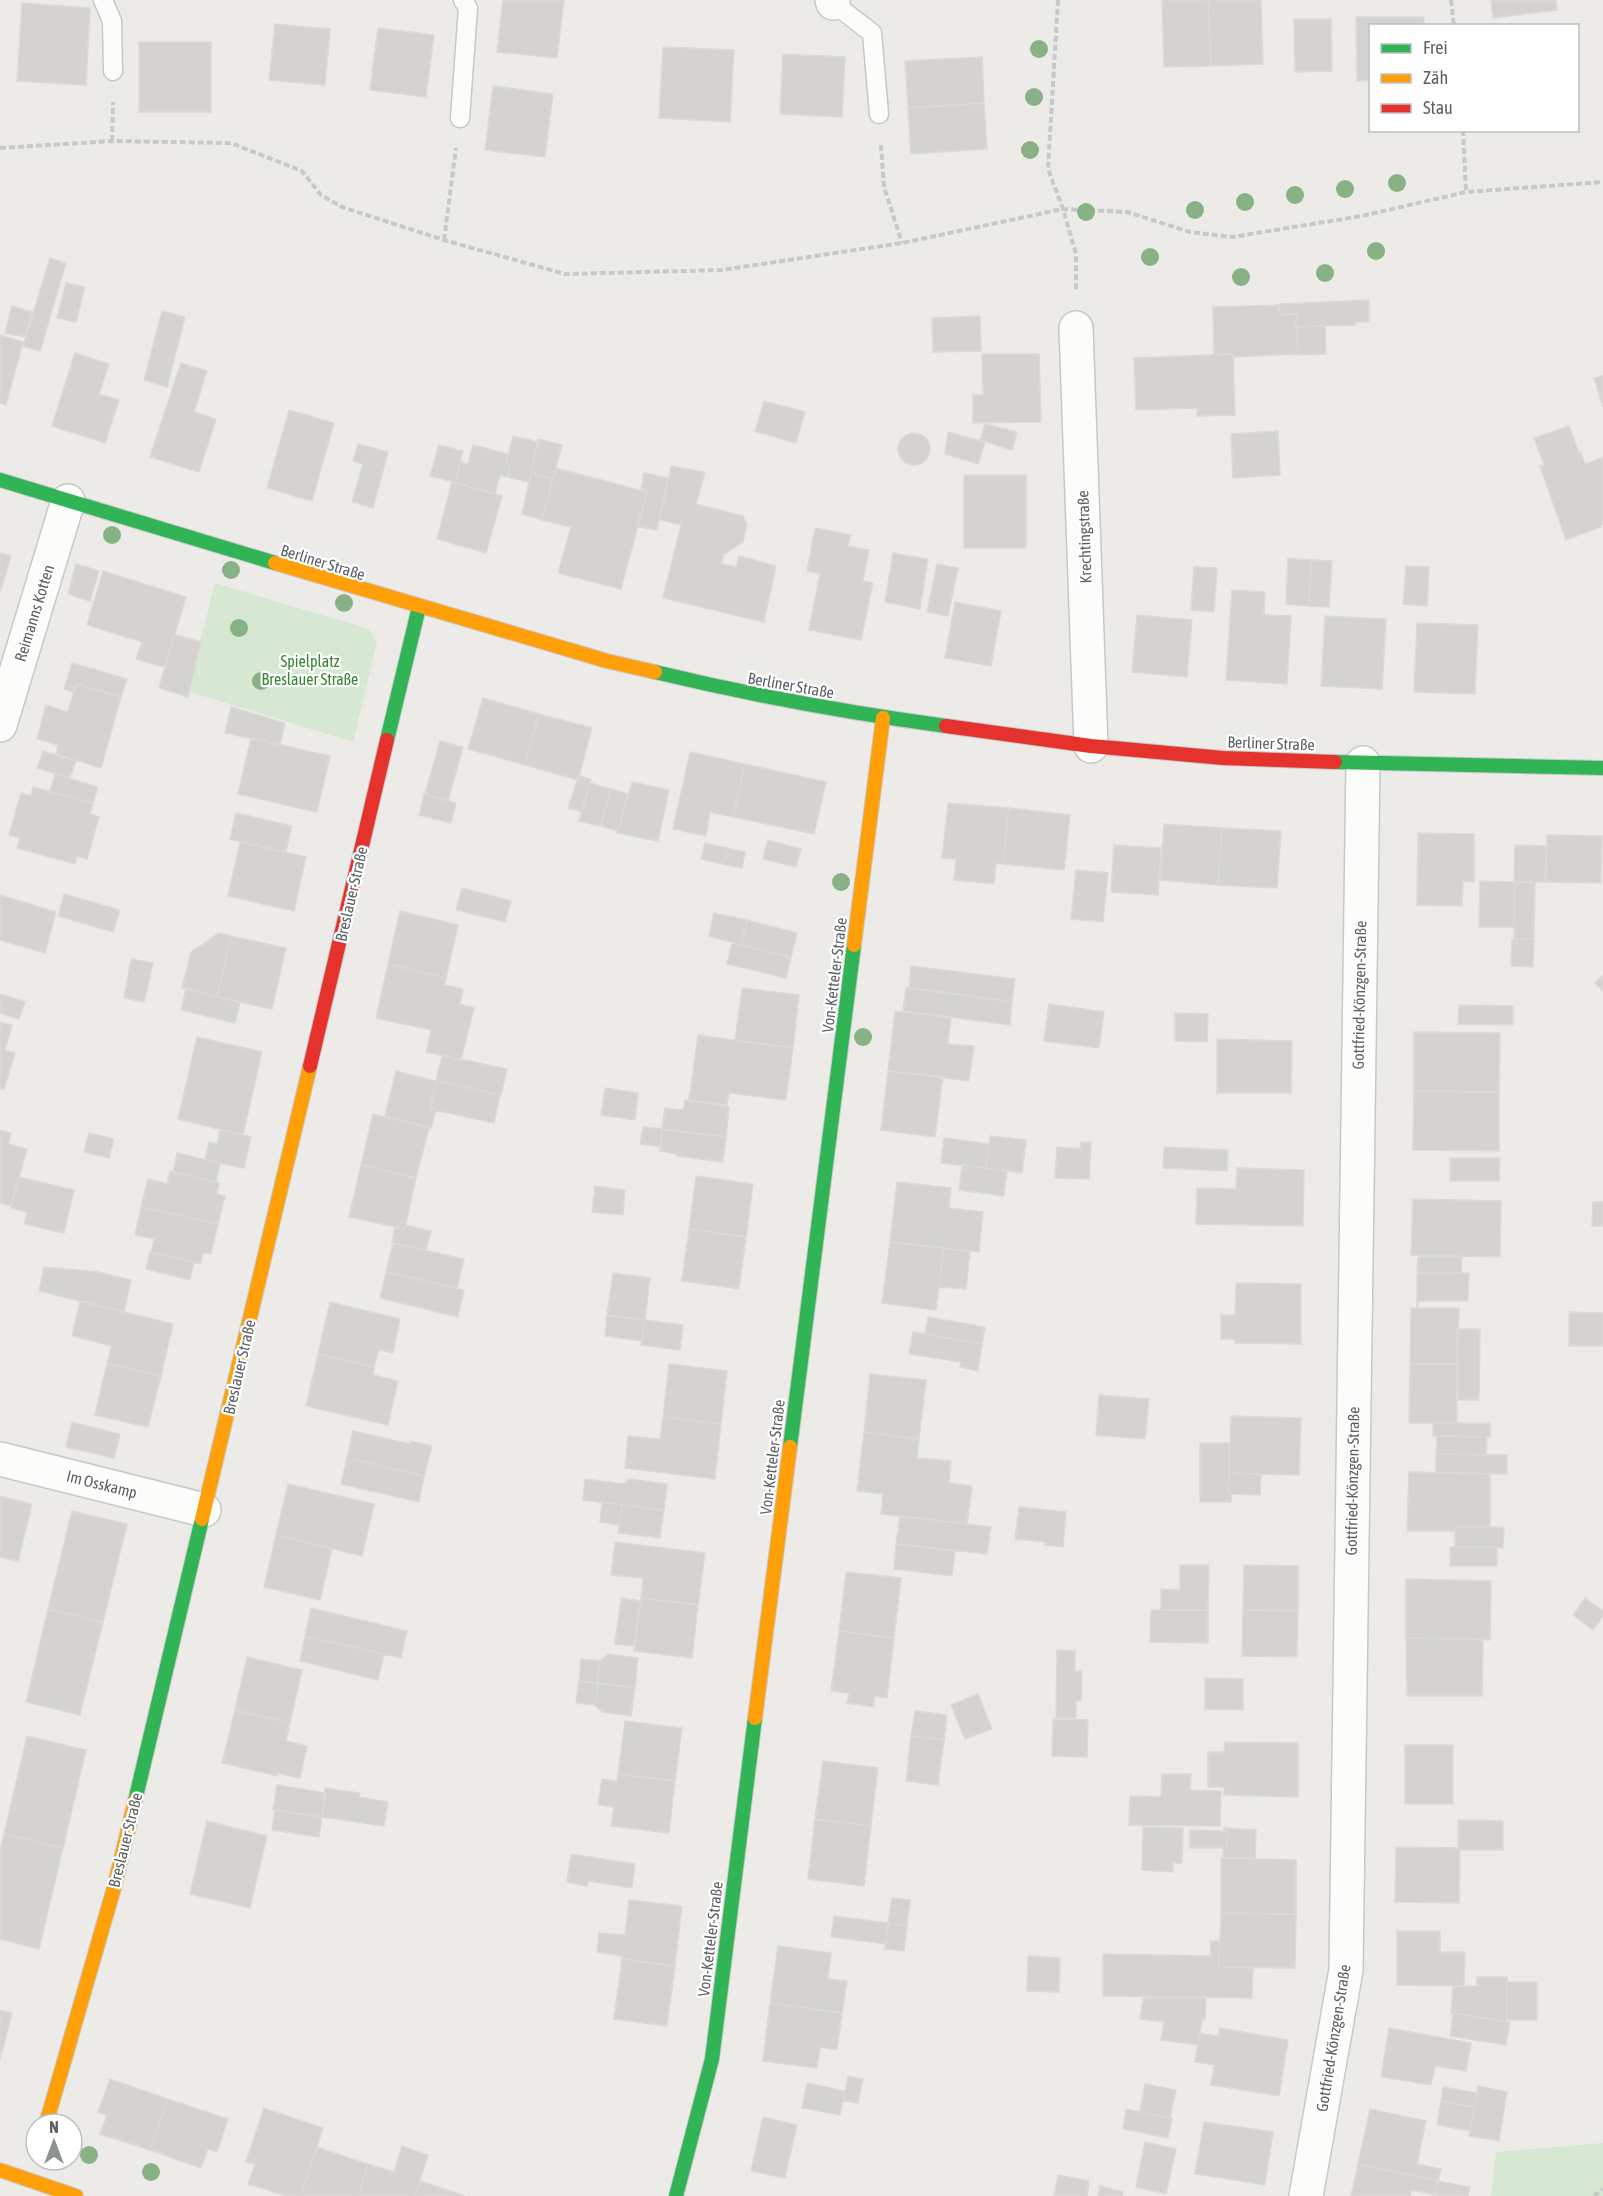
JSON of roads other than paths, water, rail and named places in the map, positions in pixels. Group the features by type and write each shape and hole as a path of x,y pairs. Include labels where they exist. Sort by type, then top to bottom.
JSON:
{"street":[{"name":"Krechtingstraße","path":"1076,328 1091,746"},
{"name":"Berliner Straße","path":"0,480 419,607 607,661 742,693 883,718 1091,746 1223,758 1603,768"},
{"name":"Reimanns Kotten","path":"0,725 68,501"},
{"name":"Breslauer Straße","path":"49,2112 114,1888 419,607"},
{"name":"Von-Ketteler-Straße","path":"676,2196 712,2059 883,718"},
{"name":"Gottfried-Könzgen-Straße","path":"1306,2196 1346,1970 1363,763"},
{"name":"Im Osskamp","path":"0,1459 204,1510"},
{"path":"23,2177 76,2196"}],"lane":[{"path":"103,0 112,21 113,71"},
{"path":"460,118 468,8 463,0"},
{"path":"832,2 872,33 879,114"}],"park label":[{"name":"Spielplatz Breslauer Straße","path":"310,670"}]}
